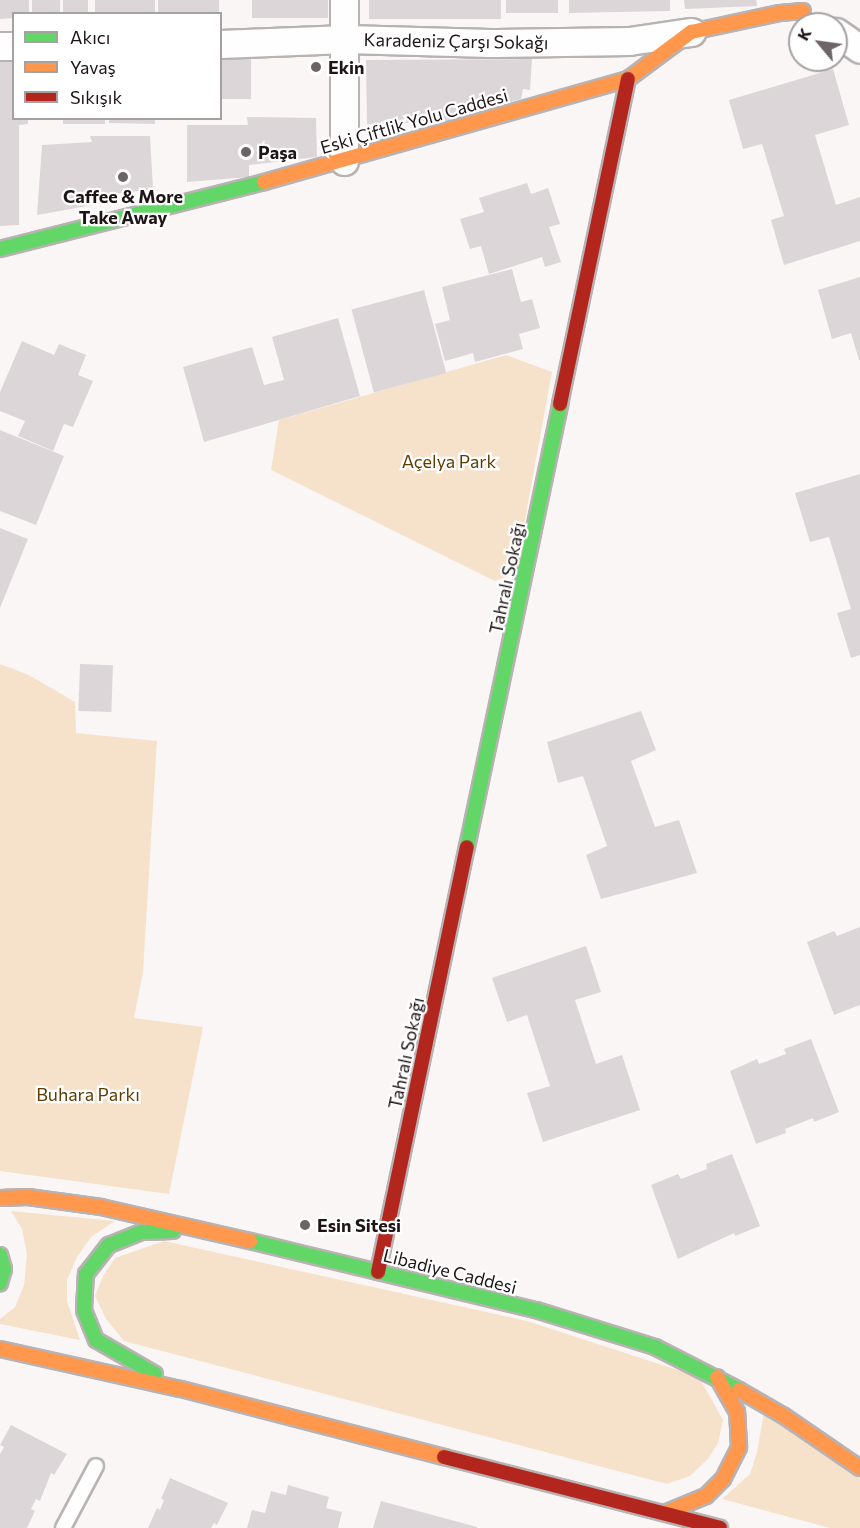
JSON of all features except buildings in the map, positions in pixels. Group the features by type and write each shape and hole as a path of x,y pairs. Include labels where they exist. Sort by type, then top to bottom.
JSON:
{"main road":[{"path":"628,79 691,32 808,9"},
{"name":"Eski Çiftlik Yolu Caddesi","path":"0,249 344,161 628,79"},
{"name":"Tahralı Sokağı","path":"378,1272 628,79"},
{"name":"Libadiye Caddesi","path":"0,1198 28,1197 91,1206 204,1230 546,1313 655,1347 717,1377 784,1416 860,1468"},
{"path":"181,1389 96,1340 84,1310 86,1274 109,1245 142,1233 204,1230"},
{"path":"0,1255 4,1269 0,1282"},
{"path":"0,1350 181,1389 673,1520 720,1528"},
{"path":"673,1520 706,1496 723,1479 739,1447 737,1412 717,1377"}],"street":[{"path":"344,0 346,39 344,161"},
{"name":"Karadeniz Çarşı Sokağı","path":"222,44 346,39 490,43 629,41 691,32"}],"lane":[{"path":"63,1528 96,1466"}],"green space":[{"name":"Açelya Park","path":"506,355 552,372 515,574 495,581 271,470 279,420"},
{"name":"Buhara Parkı","path":"0,664 29,675 75,702 76,733 157,741 143,972 134,1018 203,1027 169,1194 0,1171"},
{"path":"11,1211 115,1221 91,1237 77,1257 67,1280 67,1301 80,1340 0,1324 0,1319 15,1307 24,1285 27,1255 22,1229"},
{"path":"164,1241 527,1321 699,1377 723,1420 718,1443 708,1459 690,1476 667,1484 124,1341 106,1319 95,1296 103,1276 115,1258"},
{"path":"764,1412 860,1479 860,1528 830,1528 722,1499 750,1474 757,1452"}],"traffic: fast":[{"path":"0,249 264,182"},
{"path":"467,847 560,404"},
{"path":"155,1374 96,1340 84,1310 86,1274 109,1245 142,1232 173,1231"},
{"path":"250,1241 536,1310 655,1347 739,1390"},
{"path":"0,1255 4,1269 0,1283"}],"traffic: slow":[{"path":"264,182 628,79 691,32 780,13 803,11"},
{"path":"0,1198 28,1197 101,1207 250,1241"},
{"path":"0,1349 181,1389 444,1457"},
{"path":"667,1512 706,1496 723,1479 739,1447 737,1412 717,1377"},
{"path":"739,1390 784,1416 860,1468"}],"traffic: jam":[{"path":"560,404 628,79"},
{"path":"378,1272 467,847"},
{"path":"444,1457 720,1528"}],"place":[{"name":"Ekin","path":"316,67"},
{"name":"Paşa","path":"246,152"},
{"name":"Caffee & More Take Away","path":"123,177"},
{"name":"Esin Sitesi","path":"305,1225"}]}
